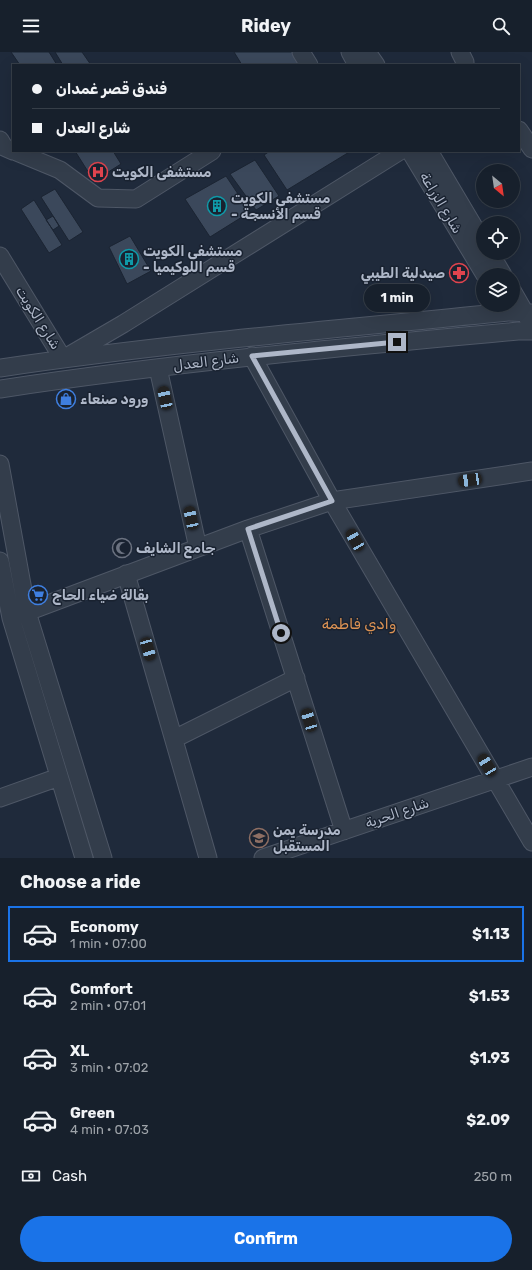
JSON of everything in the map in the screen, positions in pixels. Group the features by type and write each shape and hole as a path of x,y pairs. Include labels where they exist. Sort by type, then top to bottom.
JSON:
{"street":[{"path":"301,52 308,64"},
{"path":"460,52 465,62 464,64"},
{"path":"356,59 373,64"},
{"path":"520,131 532,149"},
{"path":"0,140 4,147 12,151"},
{"path":"15,152 60,170 98,198 136,199 210,152"},
{"path":"63,359 123,324 398,152"},
{"name":"شارع الزراعة","path":"411,152 482,268"},
{"name":"شارع الزراعة","path":"430,152 476,230"},
{"name":"شارع الكويت","path":"0,256 63,359"},
{"name":"شارع العدل","path":"0,368 246,337 333,330 522,319"},
{"name":"شارع العدل","path":"0,389 522,319"},
{"path":"252,356 332,501 532,842"},
{"path":"158,368 198,548"},
{"path":"0,464 27,612 103,858"},
{"path":"10,618 248,529 332,501 532,471"},
{"path":"248,529 344,831"},
{"path":"0,561 10,618 84,858"},
{"path":"126,574 208,858"},
{"path":"174,739 296,678"},
{"name":"شارع الحرية","path":"263,858 532,767"},
{"path":"0,798 59,777"}],"building":[{"path":"11,52 49,52 56,64 19,64"},
{"path":"55,52 82,52 90,64 62,64"},
{"path":"234,52 296,52 303,64 241,64"},
{"name":"مستشفى الكويت","path":"76,152 114,152 121,164 94,181"},
{"path":"268,152 349,152 287,190 264,155"},
{"path":"255,160 279,196 256,210 230,174"},
{"name":"مستشفى الكويت - قسم الأنسجة","path":"226,176 250,212 210,237 185,199"},
{"path":"55,189 83,232 69,241 41,197"},
{"path":"34,200 62,245 49,253 21,209"},
{"path":"53,216 59,226 53,230 46,220"},
{"name":"مستشفى الكويت - قسم اللوكيميا","path":"130,236 151,271 127,284 109,247"}],"place":[{"name":"مستشفى الكويت","path":"98,172"},
{"name":"مستشفى الكويت - قسم الأنسجة","path":"217,206"},
{"name":"مستشفى الكويت - قسم اللوكيميا","path":"129,259"},
{"name":"صيدلية الطيبي","path":"459,273"},
{"name":"ورود صنعاء","path":"66,399"},
{"name":"جامع الشايف","path":"122,548"},
{"name":"بقالة ضياء الحاج","path":"38,595"},
{"name":"مدرسة يمن المستقبل","path":"259,838"}],"district":[{"name":"وادي فاطمة","path":"359,624"}],"route":[{"path":"281,633 248,529 332,501 252,356 397,342"}]}
